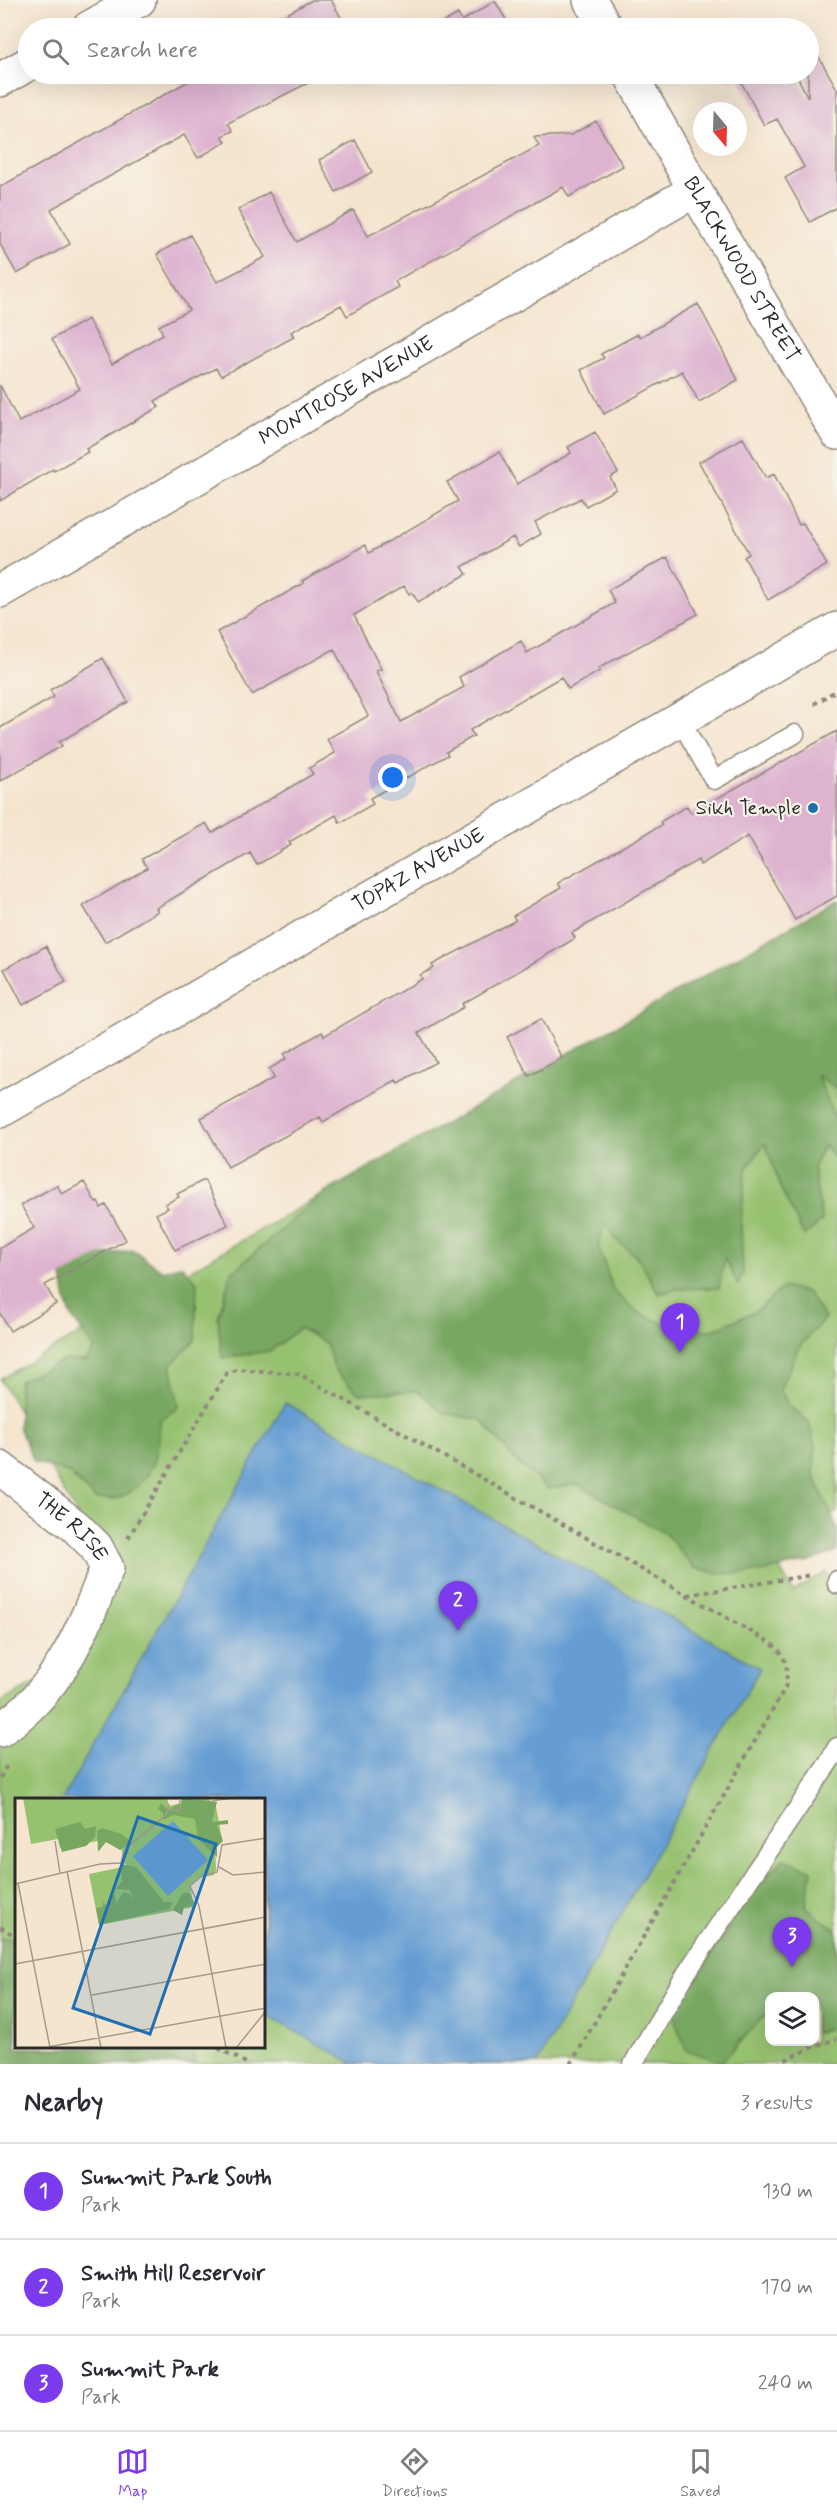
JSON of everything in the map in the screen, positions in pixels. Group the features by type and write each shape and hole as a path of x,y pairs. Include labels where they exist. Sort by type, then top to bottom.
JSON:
{"street":[{"path":"107,18 139,0"},
{"path":"590,0 600,18"},
{"path":"0,80 18,70"},
{"name":"BLACKWOOD STREET","path":"636,84 837,433"},
{"name":"MONTROSE AVENUE","path":"0,591 695,190"},
{"name":"TOPAZ AVENUE","path":"0,1111 837,629"},
{"name":"THE RISE","path":"0,1468 75,1526 96,1547 107,1568"},
{"path":"0,1730 20,1717 51,1685 82,1631 107,1568"}],"lane":[{"path":"680,720 714,780 795,734"},
{"path":"633,2064 687,1972 837,1747"}],"path":[{"path":"814,704 837,690"},
{"path":"107,1568 136,1526 227,1373 239,1369 299,1374 771,1643 782,1652 788,1673 785,1688 572,2064"},
{"path":"688,1596 817,1574"},
{"path":"0,1927 15,1935"},
{"path":"777,2064 815,2046 837,2039"},
{"path":"220,2049 248,2064"}],"green space":[{"path":"837,900 837,1512 770,1551 793,1592 826,1572 837,1591 837,2064 0,2064 0,1703 58,1670 111,1575 0,1379"},
{"path":"837,900 837,1089 817,1075 837,1123 837,1161 824,1145 813,1168 822,1221 804,1236 781,1189 765,1143 746,1169 741,1223 743,1273 738,1285 725,1259 719,1288 676,1289 659,1294 638,1258 614,1238 606,1223 598,1245 613,1290 637,1312 676,1329 713,1330 758,1310 783,1287 807,1292 825,1318 799,1347 780,1389 790,1407 809,1422 815,1446 814,1475 837,1528 837,1551 809,1562 760,1572 722,1574 694,1568 665,1533 577,1484 548,1489 514,1459 481,1420 444,1413 418,1391 359,1394 335,1370 326,1343 300,1328 270,1351 222,1358 218,1318 231,1273 324,1193"},
{"path":"133,1250 163,1271 181,1265 197,1282 195,1340 171,1365 179,1407 160,1420 156,1454 149,1473 142,1482 123,1496 113,1499 95,1499 69,1473 34,1462 19,1428 19,1381 65,1360 86,1361 95,1348 80,1329 67,1306 62,1272 85,1258"},
{"path":"783,1859 812,1870 806,1906 817,1917 837,1929 837,2026 819,2032 819,1992 765,1992 765,2017 722,2062 686,2050 671,2010 696,1979 749,1896"},
{"path":"0,1938 12,1938 15,1941 15,2049 192,2049 195,2064 0,2064"}],"water":[{"path":"285,1403 760,1668 537,2064 354,2064 266,2015 266,1798 63,1798"}],"building":[{"path":"312,0 331,0 341,18 280,18"},
{"path":"495,1 505,18 467,18"},
{"path":"819,57 837,89 837,207 810,222 785,178 804,167 777,119 764,125 742,84 801,84 808,98 808,84 819,84"},
{"path":"183,84 306,84 228,123 233,131 222,136 226,142 198,158 184,135 51,209 70,244 17,274 0,244 0,187"},
{"path":"596,121 623,166 569,197 563,187 395,281 398,287 347,316 341,305 291,332 294,337 221,376 216,368 155,401 159,407 86,449 88,452 54,471 53,469 0,501 0,385 19,422 80,389 52,339 88,319 112,364 163,334 159,326 189,310 157,254 190,235 217,282 265,257 238,210 269,192 297,242 353,210 368,236 539,146 534,137 571,135"},
{"path":"355,140 372,172 336,192 319,160"},
{"path":"698,304 738,380 699,402 682,371 604,414 581,370 604,358 601,354 638,334 640,337"},
{"path":"595,432 618,473 610,477 616,489 586,506 581,498 535,522 541,534 519,547 513,537 462,567 467,574 418,602 412,592 409,594 404,586 354,615 381,669 376,671 401,722 464,687 459,677 521,641 527,653 615,603 608,590 667,557 698,614 599,668 600,671 568,689 561,677 470,730 474,736 446,752 448,755 370,798 373,804 340,823 336,815 289,842 291,845 257,865 250,853 156,908 158,911 105,942 83,906 147,868 142,859 206,823 212,833 313,774 309,768 335,753 327,739 368,716 334,649 252,695 217,632 304,583 302,581 365,545 369,553 458,501 447,482 499,452 517,484 571,453 568,447"},
{"path":"743,438 766,478 774,474 799,525 803,523 827,565 768,600 744,557 749,554 699,462"},
{"path":"103,658 128,702 59,742 62,746 0,781 0,728 54,697 50,690"},
{"path":"837,731 837,896 795,920 748,836 700,865 698,860 572,933 575,938 569,942 462,1004 464,1007 419,1033 436,1062 398,1083 396,1080 323,1122 320,1117 228,1167 201,1118 274,1078 269,1069 286,1059 284,1054 322,1032 324,1036 422,979 420,975 434,968 432,965 516,920 513,916 561,888 558,883 662,825 660,822 687,806 691,813"},
{"path":"46,946 66,982 23,1005 4,969"},
{"path":"541,1019 562,1058 529,1076 507,1037"},
{"path":"204,1180 228,1225 175,1250 156,1214 168,1208 165,1204 179,1197 177,1194"},
{"path":"84,1182 96,1203 98,1202 101,1208 106,1205 126,1240 45,1285 56,1304 10,1331 0,1313 0,1248 34,1228 21,1205 57,1185 62,1194"}],"place":[{"name":"Sikh Temple","path":"813,808"},
{"name":"Summit Park South","path":"680,1353"},
{"name":"Smith Hill Reservoir","path":"458,1631"},
{"name":"Summit Park","path":"792,1967"}]}
